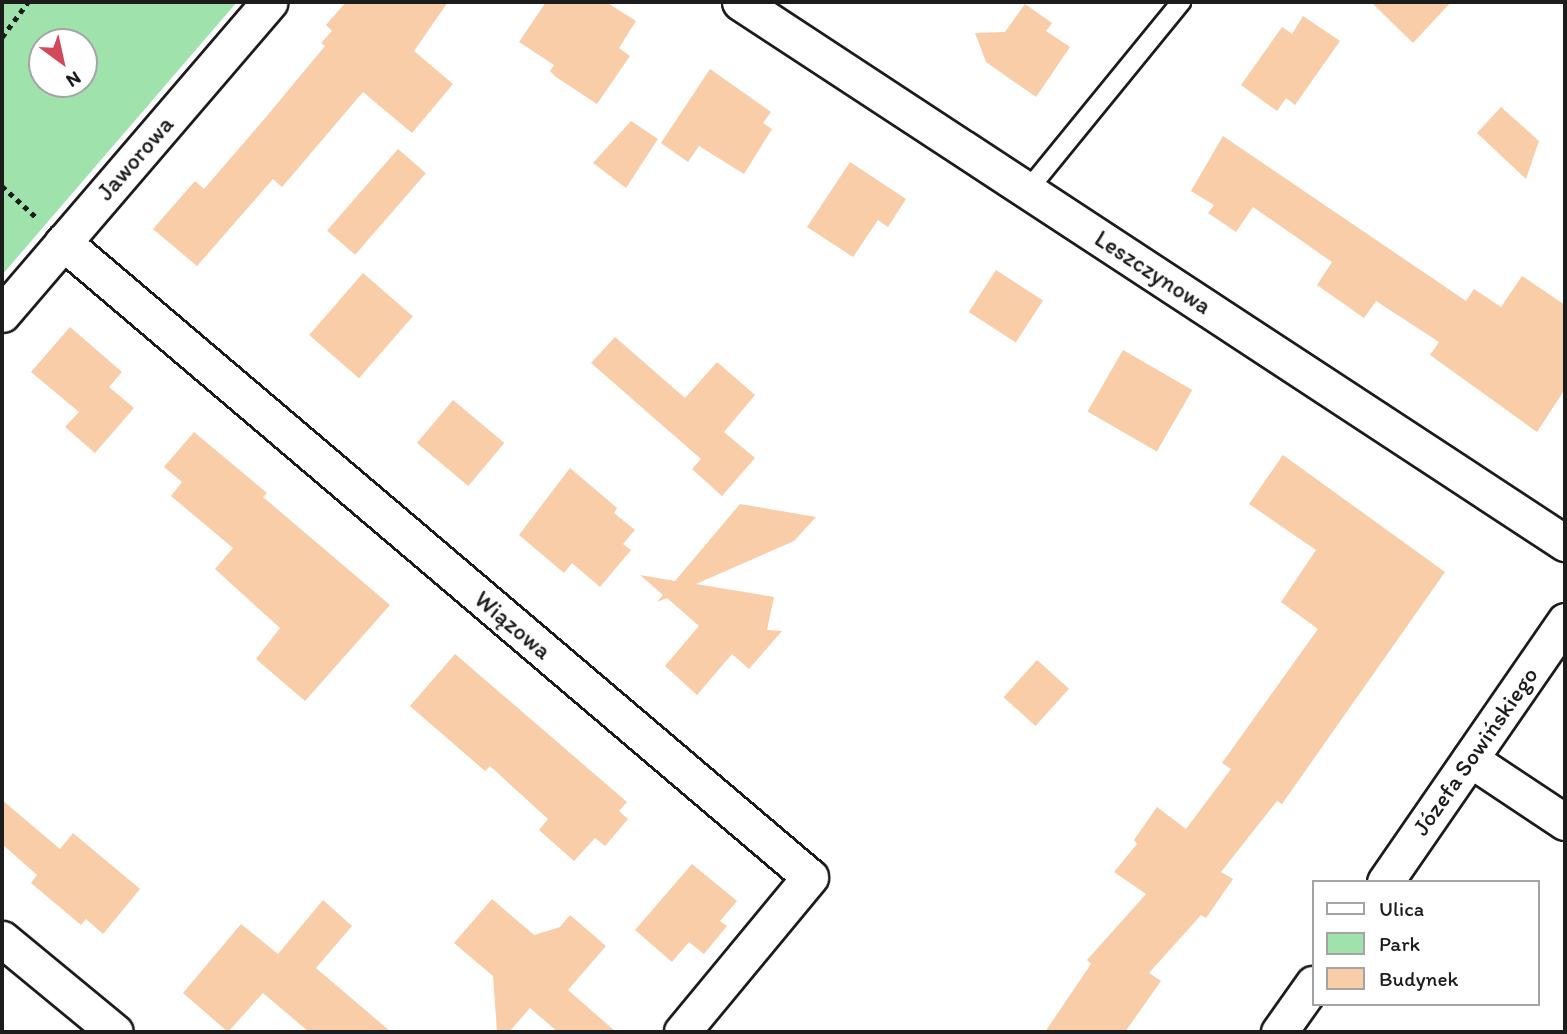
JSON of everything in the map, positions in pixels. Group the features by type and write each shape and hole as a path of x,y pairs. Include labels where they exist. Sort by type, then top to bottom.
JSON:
{"street":[{"name":"Jaworowa","path":"2,314 269,2"},
{"name":"Leszczynowa","path":"740,2 1565,543"},
{"name":"Wiązowa","path":"63,242 810,877 682,1032"},
{"name":"Józefa Sowińskiego","path":"1386,880 1565,621"},
{"path":"1470,759 1565,822"},
{"path":"2,939 115,1032"},
{"path":"1279,1032 1312,985"}],"lane":[{"path":"1027,191 1181,2"}],"path":[{"path":"2,37 29,2"}],"green space":[{"path":"2,2 237,2 2,275"}],"building":[{"path":"346,2 448,2 414,51 453,84 412,133 363,92 282,187 273,179 197,266 153,229 195,181 204,189 261,123 325,46 321,43 332,31 326,25"},
{"path":"546,2 606,2 636,21 619,48 630,56 597,104 556,77 550,71 554,65 519,42"},
{"path":"1371,2 1451,2 1413,43"},
{"path":"1025,4 1052,23 1046,31 1070,47 1036,97 986,62 975,33 1005,32"},
{"path":"1303,16 1340,41 1295,105 1286,98 1277,111 1241,85 1282,27 1292,34"},
{"path":"710,69 771,112 763,123 772,129 744,174 699,146 688,162 661,143"},
{"path":"1501,107 1539,141 1526,179 1477,133"},
{"path":"631,121 658,139 626,188 593,163"},
{"path":"1223,136 1466,301 1474,289 1501,307 1522,276 1565,305 1565,389 1537,432 1430,355 1439,342 1376,301 1364,318 1317,285 1332,262 1253,207 1236,232 1208,213 1214,205 1191,191"},
{"path":"398,149 426,173 355,255 327,231"},
{"path":"850,162 906,199 888,227 878,220 853,257 807,227"},
{"path":"996,270 1043,300 1016,342 969,312"},
{"path":"363,273 413,316 359,378 309,335"},
{"path":"70,327 122,372 109,387 134,408 95,453 65,427 79,412 31,372"},
{"path":"615,337 685,398 717,362 755,395 724,432 755,458 722,496 692,469 701,459 591,363"},
{"path":"1123,350 1192,390 1157,451 1088,411"},
{"path":"453,400 504,443 468,486 417,443"},
{"path":"194,432 267,493 263,497 390,605 305,701 256,659 280,628 215,569 233,548 171,496 182,482 164,467"},
{"path":"1283,455 1445,572 1282,804 1277,801 1221,872 1233,879 1206,918 1201,915 1149,973 1161,981 1125,1032 1045,1032 1091,964 1087,960 1146,894 1114,872 1137,844 1134,840 1157,807 1186,829 1231,769 1222,763 1318,629 1281,602 1316,550 1249,504"},
{"path":"570,468 617,508 614,513 635,530 623,544 631,550 600,587 572,563 564,573 519,535"},
{"path":"740,504 816,517 794,541 696,584 774,597 767,630 782,631 749,669 732,654 697,695 665,666 699,626 667,598 657,602 663,595 640,575 675,581"},
{"path":"455,654 627,802 619,811 628,819 605,846 595,838 574,861 539,830 548,819 490,766 485,771 410,706"},
{"path":"1037,660 1069,689 1035,726 1004,697"},
{"path":"2,800 60,849 73,833 140,889 103,934 86,919 81,925 31,883 37,875 2,844"},
{"path":"692,864 737,901 720,921 727,926 704,954 689,942 672,962 635,930"},
{"path":"492,899 534,935 560,927 570,915 606,946 568,990 616,1032 558,1032 530,1008 509,1032 497,1032 493,976 454,943"},
{"path":"323,900 352,926 316,968 391,1032 309,1032 263,993 228,1032 183,993 241,924 278,954"}]}
